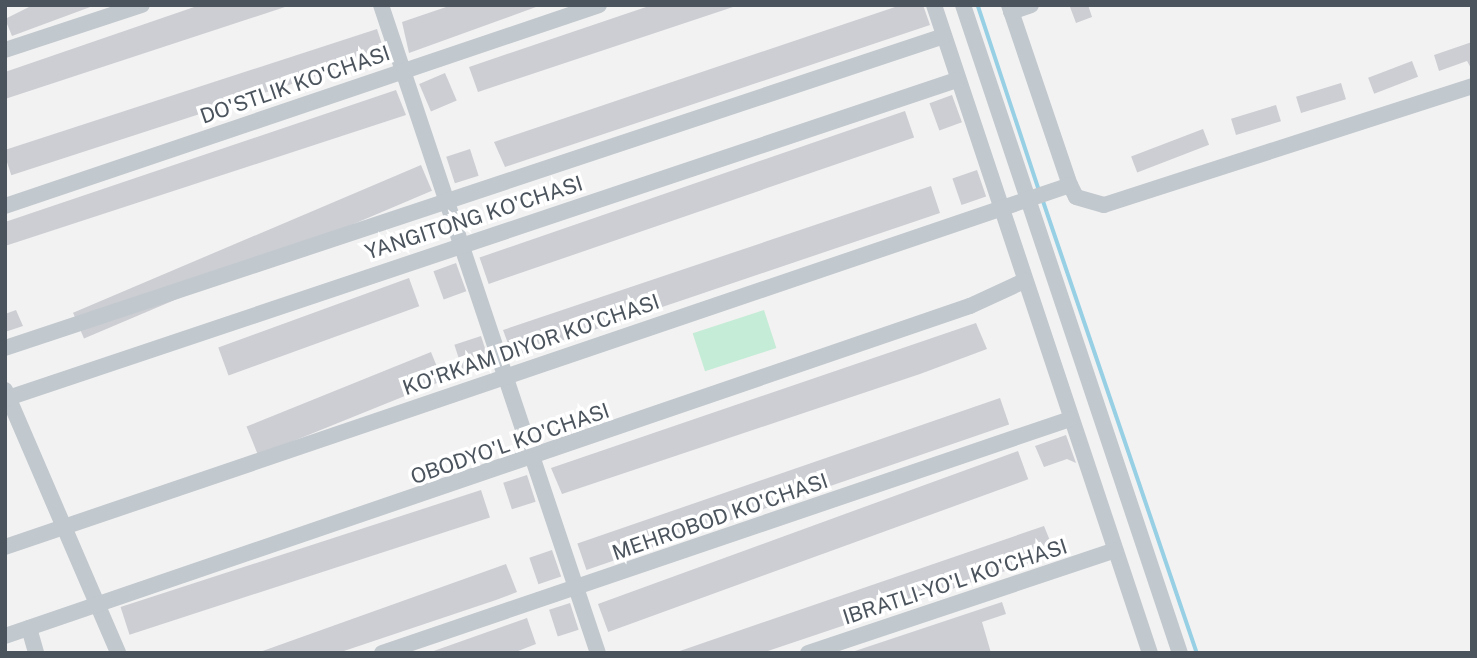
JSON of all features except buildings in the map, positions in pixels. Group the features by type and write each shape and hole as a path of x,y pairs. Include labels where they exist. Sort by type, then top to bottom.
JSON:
{"street":[{"path":"5,50 142,5"},
{"path":"381,5 502,377 533,458 598,653"},
{"name":"DO'STLIK KO'CHASI","path":"5,205 599,5"},
{"path":"934,5 1150,653"},
{"path":"963,5 1180,653"},
{"path":"1031,5 1010,8 1070,185 1076,197 1104,205 1472,86"},
{"name":"YANGITONG KO'CHASI","path":"5,348 446,199 944,36"},
{"name":"YANGITONG KO'CHASI","path":"6,396 957,80"},
{"name":"KO'RKAM DIYOR KO'CHASI","path":"5,547 66,524 1070,185"},
{"name":"OBODYO'L KO'CHASI","path":"5,636 533,458 970,306 1024,281"},
{"path":"6,396 66,524 101,605 118,653"},
{"name":"MEHROBOD KO'CHASI","path":"383,653 1070,419"},
{"name":"IBRATLI-YO'L KO'CHASI","path":"808,653 1115,550"},
{"path":"29,628 36,653"}],"green space":[{"path":"764,310 776,348 705,371 693,333"}],"waterway":[{"path":"978,5 1039,189"},
{"path":"1043,200 1197,653"}]}
